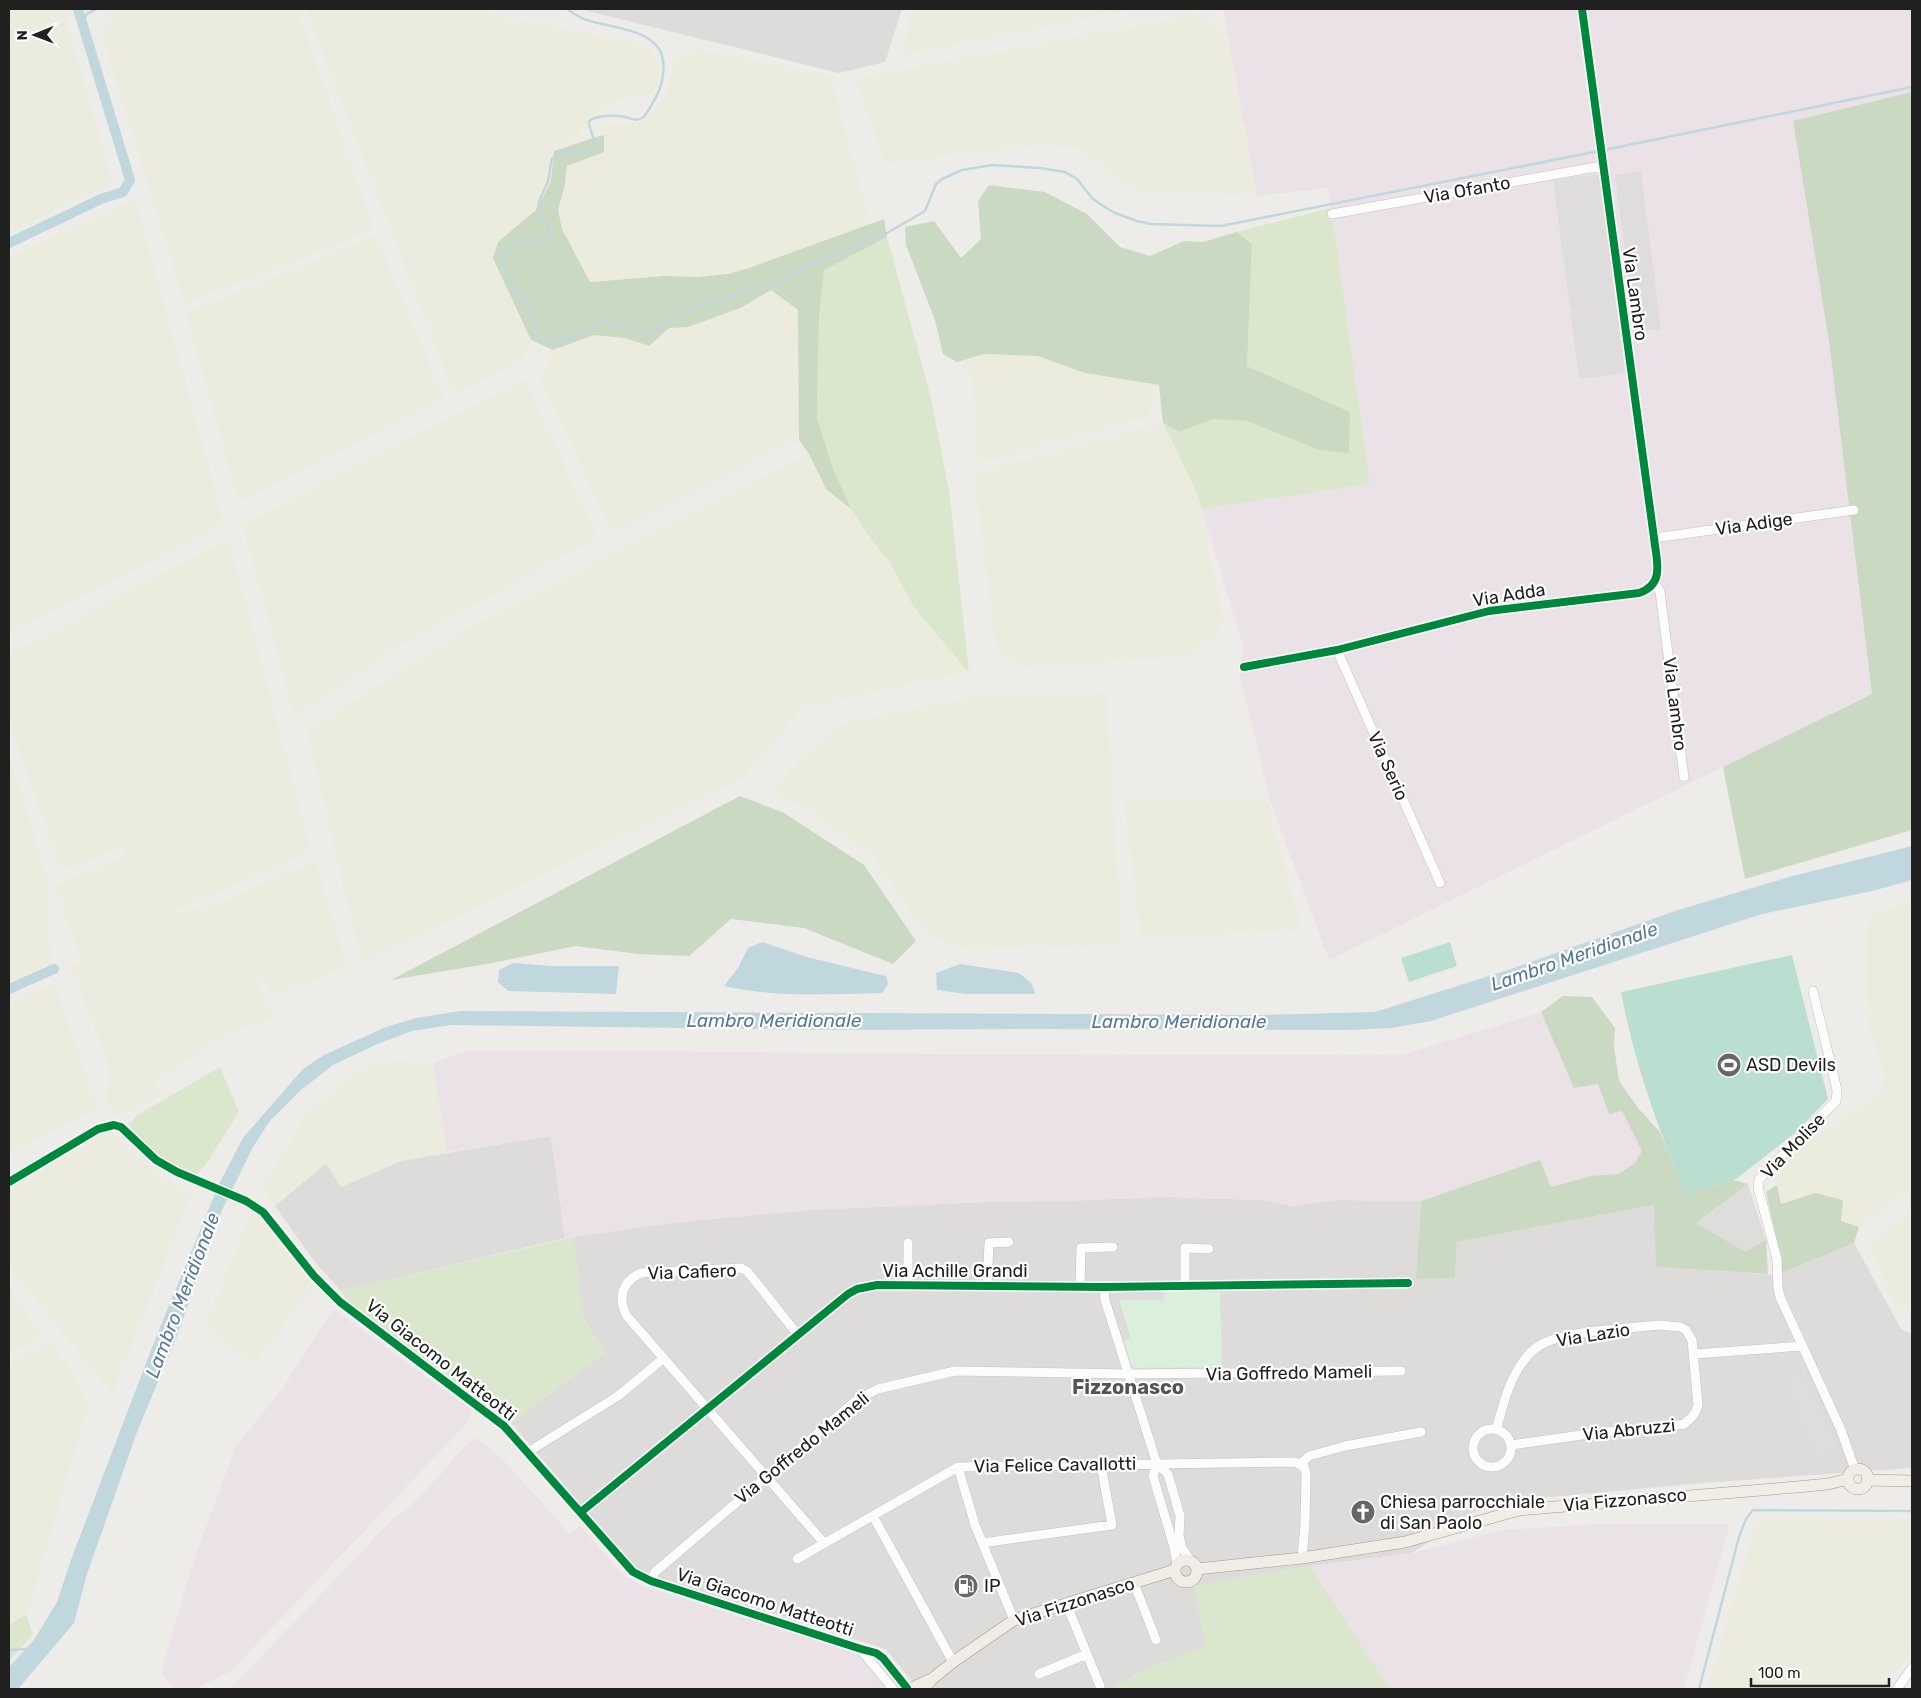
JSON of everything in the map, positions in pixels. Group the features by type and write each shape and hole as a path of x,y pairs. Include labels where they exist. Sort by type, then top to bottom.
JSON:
{"main road":[{"path":"1848,1479 1850,1473 1855,1470 1864,1472 1867,1480"},
{"name":"Via Fizzonasco","path":"923,1689 953,1662 1014,1620 1134,1583 1176,1567 1183,1560 1193,1564 1302,1558 1405,1542 1519,1510 1798,1487 1828,1484 1848,1479 1850,1485 1856,1488 1864,1486 1867,1480 1912,1481"},
{"name":"Via Fizzonasco","path":"1176,1567 1179,1580 1186,1582 1193,1579 1193,1564"},
{"name":"Via Fizzonasco","path":"908,1689 932,1679"}],"street":[{"name":"Via Lambro","path":"1582,9 1654,538 1657,571 1655,583 1660,592 1684,777"},
{"name":"Via Ofanto","path":"1332,214 1602,163"},
{"name":"Via Adige","path":"1654,538 1854,510"},
{"name":"Via Adda","path":"1244,666 1337,650 1489,611 1634,594 1644,591 1655,583"},
{"name":"Via Serio","path":"1337,650 1440,883"},
{"name":"Via Molise","path":"1813,991 1837,1090 1836,1101 1764,1174 1759,1180 1758,1187 1778,1259 1778,1288 1780,1297 1840,1430 1855,1470"},
{"name":"Via Giacomo Matteotti","path":"9,1182 98,1130 114,1125 121,1127 156,1160 177,1172 246,1201 263,1212 314,1276 340,1302 504,1426 633,1572 651,1580 876,1653 884,1658 908,1689"},
{"path":"988,1286 989,1243 1009,1242"},
{"path":"908,1243 908,1285"},
{"path":"1080,1287 1081,1248 1113,1247"},
{"path":"1185,1286 1185,1248 1209,1249"},
{"name":"Via Cafiero","path":"798,1335 747,1272 741,1268 641,1273 628,1281 622,1290 622,1308 626,1316 824,1543"},
{"name":"Via Achille Grandi","path":"581,1512 848,1294 857,1289 877,1285 1104,1288 1408,1283"},
{"path":"1104,1288 1105,1300 1156,1464 1153,1476 1174,1547 1176,1567"},
{"name":"Via Lazio","path":"1496,1430 1511,1383 1518,1370 1528,1355 1551,1340 1569,1336 1673,1325 1686,1330 1692,1340 1694,1354"},
{"path":"1694,1354 1803,1346"},
{"name":"Via Abruzzi","path":"1510,1445 1596,1432 1684,1424 1695,1413 1698,1405 1694,1354"},
{"path":"528,1452 618,1396 664,1358"},
{"name":"Via Goffredo Mameli","path":"651,1580 655,1572 766,1476 858,1399 878,1389 955,1371 1128,1374 1401,1371"},
{"path":"1496,1430 1508,1438 1510,1452 1508,1459 1502,1464 1496,1467 1488,1467 1481,1464 1476,1458 1474,1444 1476,1438 1482,1432 1496,1430"},
{"path":"1302,1558 1306,1473 1304,1467 1300,1464 1309,1456 1406,1433 1421,1432"},
{"name":"Via Felice Cavallotti","path":"797,1558 958,1468 1295,1462 1300,1464"},
{"path":"1156,1464 1168,1474 1180,1516 1179,1536 1182,1548 1193,1564"},
{"path":"982,1543 1112,1525 1101,1465"},
{"path":"958,1468 971,1514 1014,1620"},
{"path":"873,1516 953,1662"},
{"path":"1134,1583 1156,1640"},
{"path":"1066,1603 1100,1686"},
{"name":"Via Giacomo Matteotti","path":"861,1649 893,1689"},
{"path":"1040,1674 1087,1654"},
{"path":"1897,1689 1912,1668"}],"shaded area":[{"path":"9,9 63,9 113,184 9,231"},
{"path":"121,9 297,9 374,230 185,304 101,32"},
{"path":"306,9 460,9 650,45 664,78 654,93 613,103 589,121 580,135 554,151 551,181 536,210 498,242 493,258 531,340 525,358 455,396"},
{"path":"580,9 902,9 885,62 839,73"},
{"path":"911,9 1133,9 903,56"},
{"path":"1223,9 1912,9 1912,92 1793,122 1829,341 1872,694 1329,960 1270,801 1240,676 1243,646 1202,509 1370,484 1328,188 1257,196"},
{"path":"1199,14 1226,30 1257,196 1136,192 1079,150 1043,145 885,164 856,78"},
{"path":"695,49 831,76 870,225 749,269 728,274 698,277 664,276 590,282 562,229 558,210 565,184 566,166 604,152 603,125 647,121 666,95 675,61"},
{"path":"1641,171 1661,329 1635,332 1615,175"},
{"path":"1599,174 1625,373 1579,379 1553,180"},
{"path":"135,198 224,524 9,635 9,257"},
{"path":"376,235 444,399 239,502 186,313"},
{"path":"771,290 798,310 799,440 613,534 540,379 553,350 594,335 625,338 649,346 669,328 688,327 740,308"},
{"path":"984,354 1038,356 1085,373 1159,385 1147,417 978,464 973,380 957,362"},
{"path":"525,378 598,538 396,648 295,718 243,524"},
{"path":"1163,423 1196,490 1202,509 1223,623 1213,639 1186,657 1025,667 1010,661 999,652 995,638 974,473"},
{"path":"809,454 826,489 851,509 876,546 889,561 914,607 969,673 804,707 743,778 362,963 307,731 474,624"},
{"path":"223,542 231,547 311,852 160,917 214,905 315,860 347,966 274,997 254,972 275,1019 231,1033 153,1082 162,1095 119,1117 107,1105 109,1067 101,1042 70,967 83,962 54,886 126,855 123,847 61,871 9,719 9,653"},
{"path":"1106,693 1122,946 961,949 925,933 872,856 807,810 769,789 842,723 982,695"},
{"path":"9,754 46,874 51,964 9,982"},
{"path":"1267,800 1302,931 1141,937 1125,802"},
{"path":"1912,902 1912,1189 1859,1227 1841,1221 1843,1200 1815,1193 1781,1204 1776,1179 1789,1155 1881,1092 1885,1075 1868,1022 1866,952 1868,916"},
{"path":"54,984 98,1108 9,1155 9,1002"},
{"path":"1541,1012 1574,1088 1598,1084 1609,1114 1622,1111 1643,1151 1635,1163 1618,1174 1591,1176 1550,1187 1540,1160 1421,1201 1337,1200 1293,1206 1263,1200 1162,1197 986,1202 810,1210 678,1222 565,1238 551,1136 447,1152 433,1063 465,1051 1402,1055"},
{"path":"384,1060 433,1063 447,1152 400,1161 341,1187 326,1163 275,1206 261,1187 308,1112 351,1075"},
{"path":"110,1132 157,1175 192,1192 112,1395 9,1267 9,1188"},
{"path":"551,1136 565,1238 341,1291 314,1261 275,1206 326,1163 341,1187 400,1161"},
{"path":"1748,1184 1766,1240 1745,1252 1696,1223"},
{"path":"1162,1197 1263,1200 1293,1206 1337,1200 1421,1201 1416,1279 1454,1278 1456,1242 1655,1205 1657,1267 1776,1275 1854,1243 1901,1329 1912,1334 1912,1468 1702,1483 1509,1501 1477,1510 1412,1553 1310,1566 1195,1586 1206,1646 1142,1671 1112,1689 918,1689 886,1649 639,1572 511,1423 605,1352 583,1317 573,1237 678,1222 810,1210"},
{"path":"253,1209 314,1287 253,1365 205,1325"},
{"path":"1912,1211 1912,1312 1896,1307 1873,1253 1874,1242 1887,1229"},
{"path":"9,1287 43,1338 9,1354"},
{"path":"1125,1290 1162,1291 1162,1298 1125,1297"},
{"path":"1222,1291 1265,1293 1264,1298 1222,1299"},
{"path":"333,1309 471,1409 468,1422 231,1671 195,1689 174,1689 161,1672 193,1562 236,1446 280,1392"},
{"path":"53,1341 89,1402 28,1612 9,1625 9,1364"},
{"path":"1803,1372 1838,1450 1815,1459 1786,1379"},
{"path":"475,1438 485,1444 507,1464 570,1534 580,1525 621,1573 640,1585 858,1654 887,1689 230,1689 395,1517 409,1507 444,1471 460,1451"},
{"path":"1765,1519 1912,1520 1912,1649 1897,1670 1887,1672 1882,1679 1885,1689 1708,1689 1753,1532 1759,1522"},
{"path":"1596,1524 1730,1524 1684,1689 1390,1689 1310,1566 1412,1553 1502,1530"}],"green space":[{"path":"1912,92 1912,830 1745,879 1723,767 1872,694 1829,341 1793,121"},
{"path":"604,135 604,152 567,166 565,184 558,210 562,229 590,282 664,276 698,277 728,274 884,219 887,237 824,270 819,317 817,418 832,466 851,509 826,489 809,454 799,440 798,310 771,290 740,308 688,327 669,328 649,346 625,338 594,335 553,350 531,340 493,258 498,242 536,210 551,181 554,151"},
{"path":"989,185 1045,192 1087,214 1120,247 1150,256 1184,241 1203,242 1237,232 1252,244 1247,366 1350,412 1349,453 1319,450 1247,421 1213,419 1179,432 1163,423 1159,385 1085,373 1038,356 984,354 957,362 943,354 935,320 906,245 905,227 934,221 961,258 981,239 978,201"},
{"path":"1331,208 1370,484 1202,509 1196,490 1163,423 1179,432 1213,419 1247,421 1319,450 1350,412 1247,366 1252,244 1237,232"},
{"path":"887,237 931,398 950,497 969,673 914,607 889,561 876,546 851,509 832,466 817,418 819,317 824,269"},
{"path":"740,796 784,813 864,865 916,941 893,964 804,928 731,919 689,956 639,954 576,946 487,964 391,980"},
{"path":"1450,942 1457,966 1409,982 1401,958"},
{"name":"ASD Devils","path":"1792,955 1828,1099 1795,1133 1736,1179 1686,1195 1648,1095 1626,1018 1621,992"},
{"path":"1563,996 1592,997 1615,1028 1614,1046 1619,1081 1638,1108 1660,1132 1686,1195 1733,1180 1748,1184 1696,1223 1745,1251 1766,1240 1768,1274 1656,1267 1654,1205 1456,1242 1455,1278 1416,1279 1421,1201 1540,1160 1551,1187 1591,1176 1618,1174 1635,1163 1642,1151 1622,1111 1609,1114 1598,1084 1574,1088 1541,1012"},
{"path":"220,1067 239,1112 206,1164 197,1174 189,1175 147,1147 129,1125 137,1115"},
{"path":"1777,1185 1781,1204 1815,1193 1843,1200 1841,1221 1859,1227 1854,1243 1781,1273 1780,1256 1766,1192"},
{"path":"573,1237 583,1317 605,1352 511,1423 501,1411 437,1371 379,1324 348,1303 341,1291"},
{"path":"1165,1291 1220,1292 1222,1367 1135,1368 1131,1365 1124,1341 1131,1338 1119,1300 1163,1300"},
{"path":"1310,1566 1390,1689 1112,1689 1142,1671 1206,1646 1194,1586"},
{"path":"26,1614 33,1634 9,1661 9,1625"}],"water":[{"name":"Lambro Meridionale","path":"1912,846 1912,880 1872,891 1762,914 1431,1021 1392,1028 1347,1030 839,1030 451,1025 412,1031 375,1045 333,1065 301,1090 269,1122 253,1147 222,1210 177,1336 137,1432 87,1574 74,1623 18,1689 9,1689 9,1667 34,1640 57,1602 72,1557 156,1337 220,1182 243,1138 303,1069 324,1055 386,1027 416,1018 460,1011 1259,1015 1375,1012 1508,970 1678,910 1789,877"},
{"path":"762,942 810,958 886,976 888,984 882,993 822,994 783,994 724,986 738,968 748,948"},
{"path":"513,963 552,966 619,966 616,994 508,991 498,982 499,970"},
{"path":"960,964 1019,973 1032,984 1035,994 966,994 937,990 936,973"}],"waterway":[{"path":"9,243 101,199 123,192 130,180 78,9"},
{"path":"82,21 88,13 97,9"},
{"path":"567,9 584,19 633,31 644,36 660,50 664,68 659,90 644,117 637,120 621,116 606,116 592,119 589,121 594,141 592,148 586,152 564,152 552,159 548,181 538,206 540,216 549,227 549,237 543,240 521,239 504,250 502,257 506,273 531,310 536,321 540,340 547,344 572,337 603,320 637,332 651,332 691,307 780,281 799,269 880,237 925,211 936,184 942,179 962,170 992,165 1040,168 1065,172 1077,179 1092,198 1100,204 1115,213 1137,221 1151,224 1221,226 1599,151"},
{"path":"1604,150 1912,87"},
{"path":"9,989 54,969"},
{"path":"1699,1689 1739,1537 1746,1519 1753,1510 1912,1511"},
{"path":"9,1650 27,1649"}],"cycle path":[{"path":"1244,667 1337,650 1489,611 1639,593 1653,584 1656,577 1657,562 1582,9"},
{"path":"9,1182 98,1129 114,1125 121,1127 156,1160 177,1172 246,1201 263,1212 314,1276 340,1302 504,1426 633,1572 651,1581 876,1653 883,1658 907,1688"},
{"path":"581,1512 848,1294 857,1289 877,1285 1104,1287 1408,1283"}],"place":[{"name":"ASD Devils","path":"1729,1065"},
{"name":"Chiesa parrocchiale di San Paolo","path":"1363,1512"},
{"name":"IP","path":"966,1586"}],"district":[{"name":"Fizzonasco","path":"1128,1387"}]}
